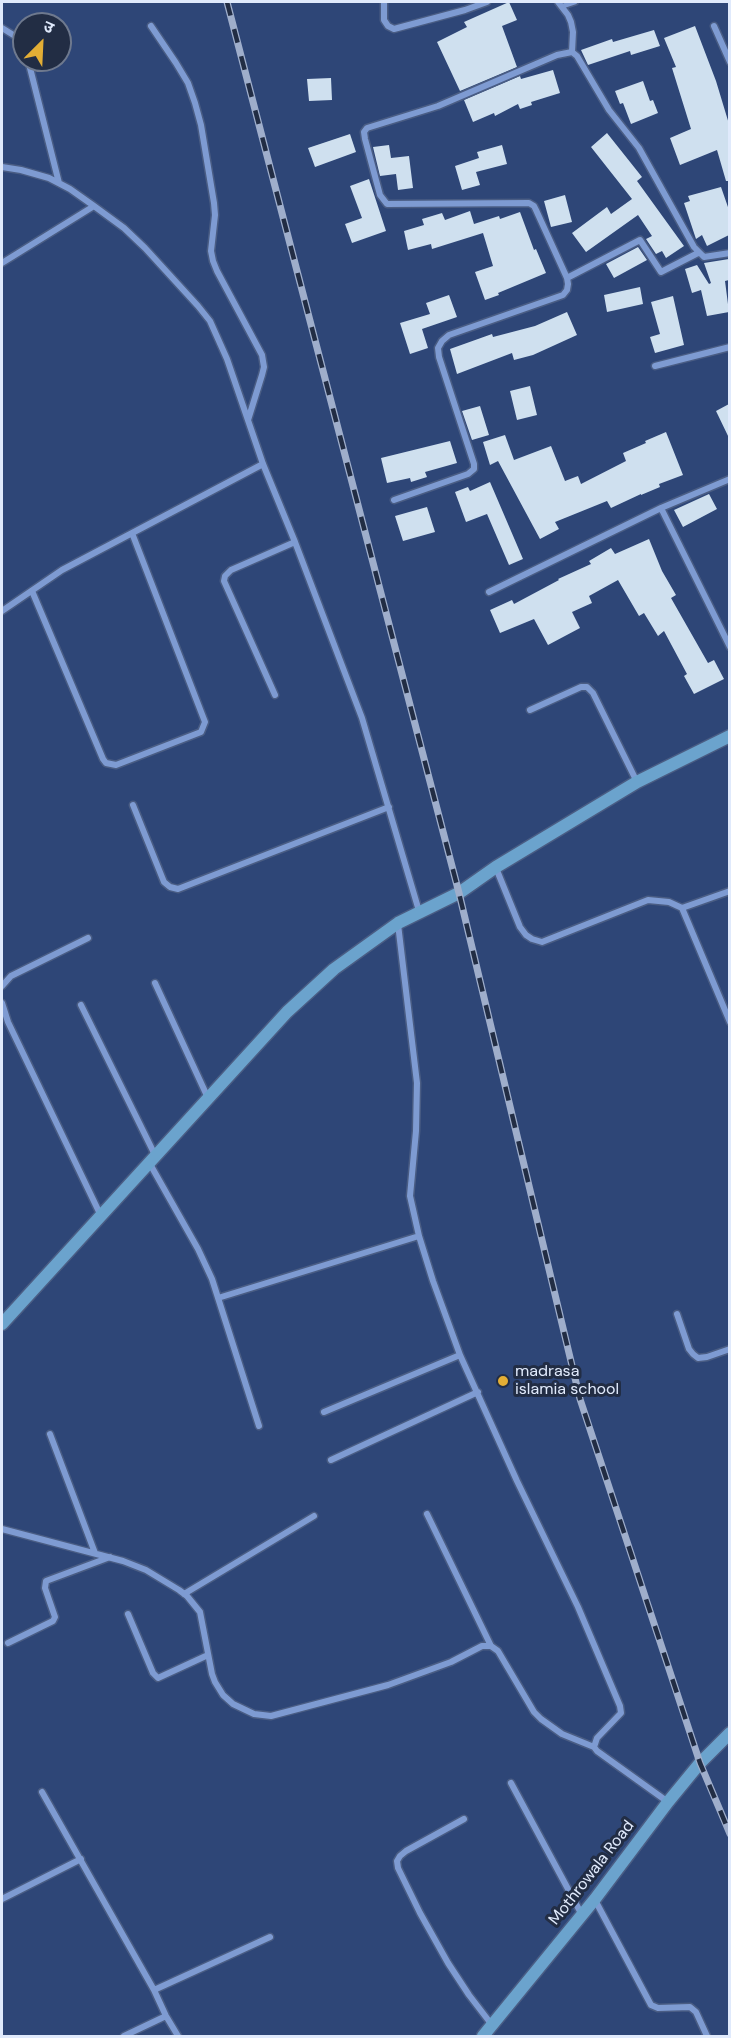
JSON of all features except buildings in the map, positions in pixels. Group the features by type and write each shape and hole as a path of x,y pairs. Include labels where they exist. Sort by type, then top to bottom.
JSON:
{"main road":[{"path":"2,1324 287,1012 334,969 398,923 459,892 496,867 637,782 729,736"},
{"name":"Mothrowala Road","path":"488,2033 699,1763 729,1733"}],"street":[{"path":"384,2 384,20 394,29 487,2"},
{"path":"560,4 568,15 573,32 572,52"},
{"path":"151,26 188,83 195,103 214,202 211,251 213,261 262,355 264,367 248,420"},
{"path":"714,26 729,62"},
{"path":"572,52 577,56 609,110 639,148 693,248 704,257 729,253"},
{"path":"394,500 468,474 474,469 439,357 438,348 442,341 449,335 563,295 567,290 567,278 537,210 529,203 387,204 380,195 364,132 372,125 438,106 557,56 572,52"},
{"path":"31,72 59,183"},
{"path":"2,167 21,170 59,183 124,228 145,248 210,321 227,359 263,464 362,718 419,911"},
{"path":"2,263 94,206"},
{"path":"567,278 640,240 661,272 699,253"},
{"path":"655,366 729,347"},
{"path":"2,611 62,570 263,464"},
{"path":"489,592 661,508 729,479"},
{"path":"661,508 729,647"},
{"path":"32,591 106,763 116,765 201,732 205,722 132,533"},
{"path":"275,695 224,581 225,576 231,570 295,542"},
{"path":"530,710 581,687 587,687 637,782"},
{"path":"133,805 164,882 170,887 178,888 389,807"},
{"path":"496,867 520,927 526,935 542,942 648,900 669,902 682,908 729,1022"},
{"path":"682,908 729,891"},
{"path":"398,923 417,1074 416,1131 410,1196 419,1236 460,1355 517,1481 578,1607 620,1706 621,1713 597,1738 594,1747"},
{"path":"2,986 11,976 88,938"},
{"path":"155,983 208,1099"},
{"path":"2,1003 8,1022 101,1217"},
{"path":"81,1005 153,1160 206,1265 259,1426"},
{"path":"218,1299 419,1236"},
{"path":"677,1314 689,1350 698,1358 729,1349"},
{"path":"324,1412 460,1355"},
{"path":"331,1460 478,1392"},
{"path":"50,1434 95,1553"},
{"path":"427,1514 491,1646 498,1651 534,1712 562,1734 594,1747 668,1802"},
{"path":"184,1594 314,1516"},
{"path":"2,1529 110,1557 146,1570 184,1594 200,1612 212,1674 223,1695 233,1704 254,1714 271,1716 388,1685 430,1671 482,1646 491,1646"},
{"path":"8,1643 53,1621 55,1617 45,1588 46,1581 110,1557"},
{"path":"128,1614 153,1673 158,1678 208,1654"},
{"path":"511,1783 582,1915"},
{"path":"42,1792 81,1858 178,2037"},
{"path":"464,1819 406,1851 397,1861 411,1895 448,1963 469,1995 488,2033"},
{"path":"2,1899 81,1858"},
{"path":"595,1899 651,2005 658,2008 690,2007 696,2012 707,2037"},
{"path":"154,1990 270,1937"},
{"path":"124,2037 166,2016"}],"lane":[{"path":"560,4 575,2"}],"railway":[{"path":"227,2 459,893 580,1399 700,1763 730,1834"}],"place":[{"name":"madrasa islamia school","path":"503,1381"}]}
